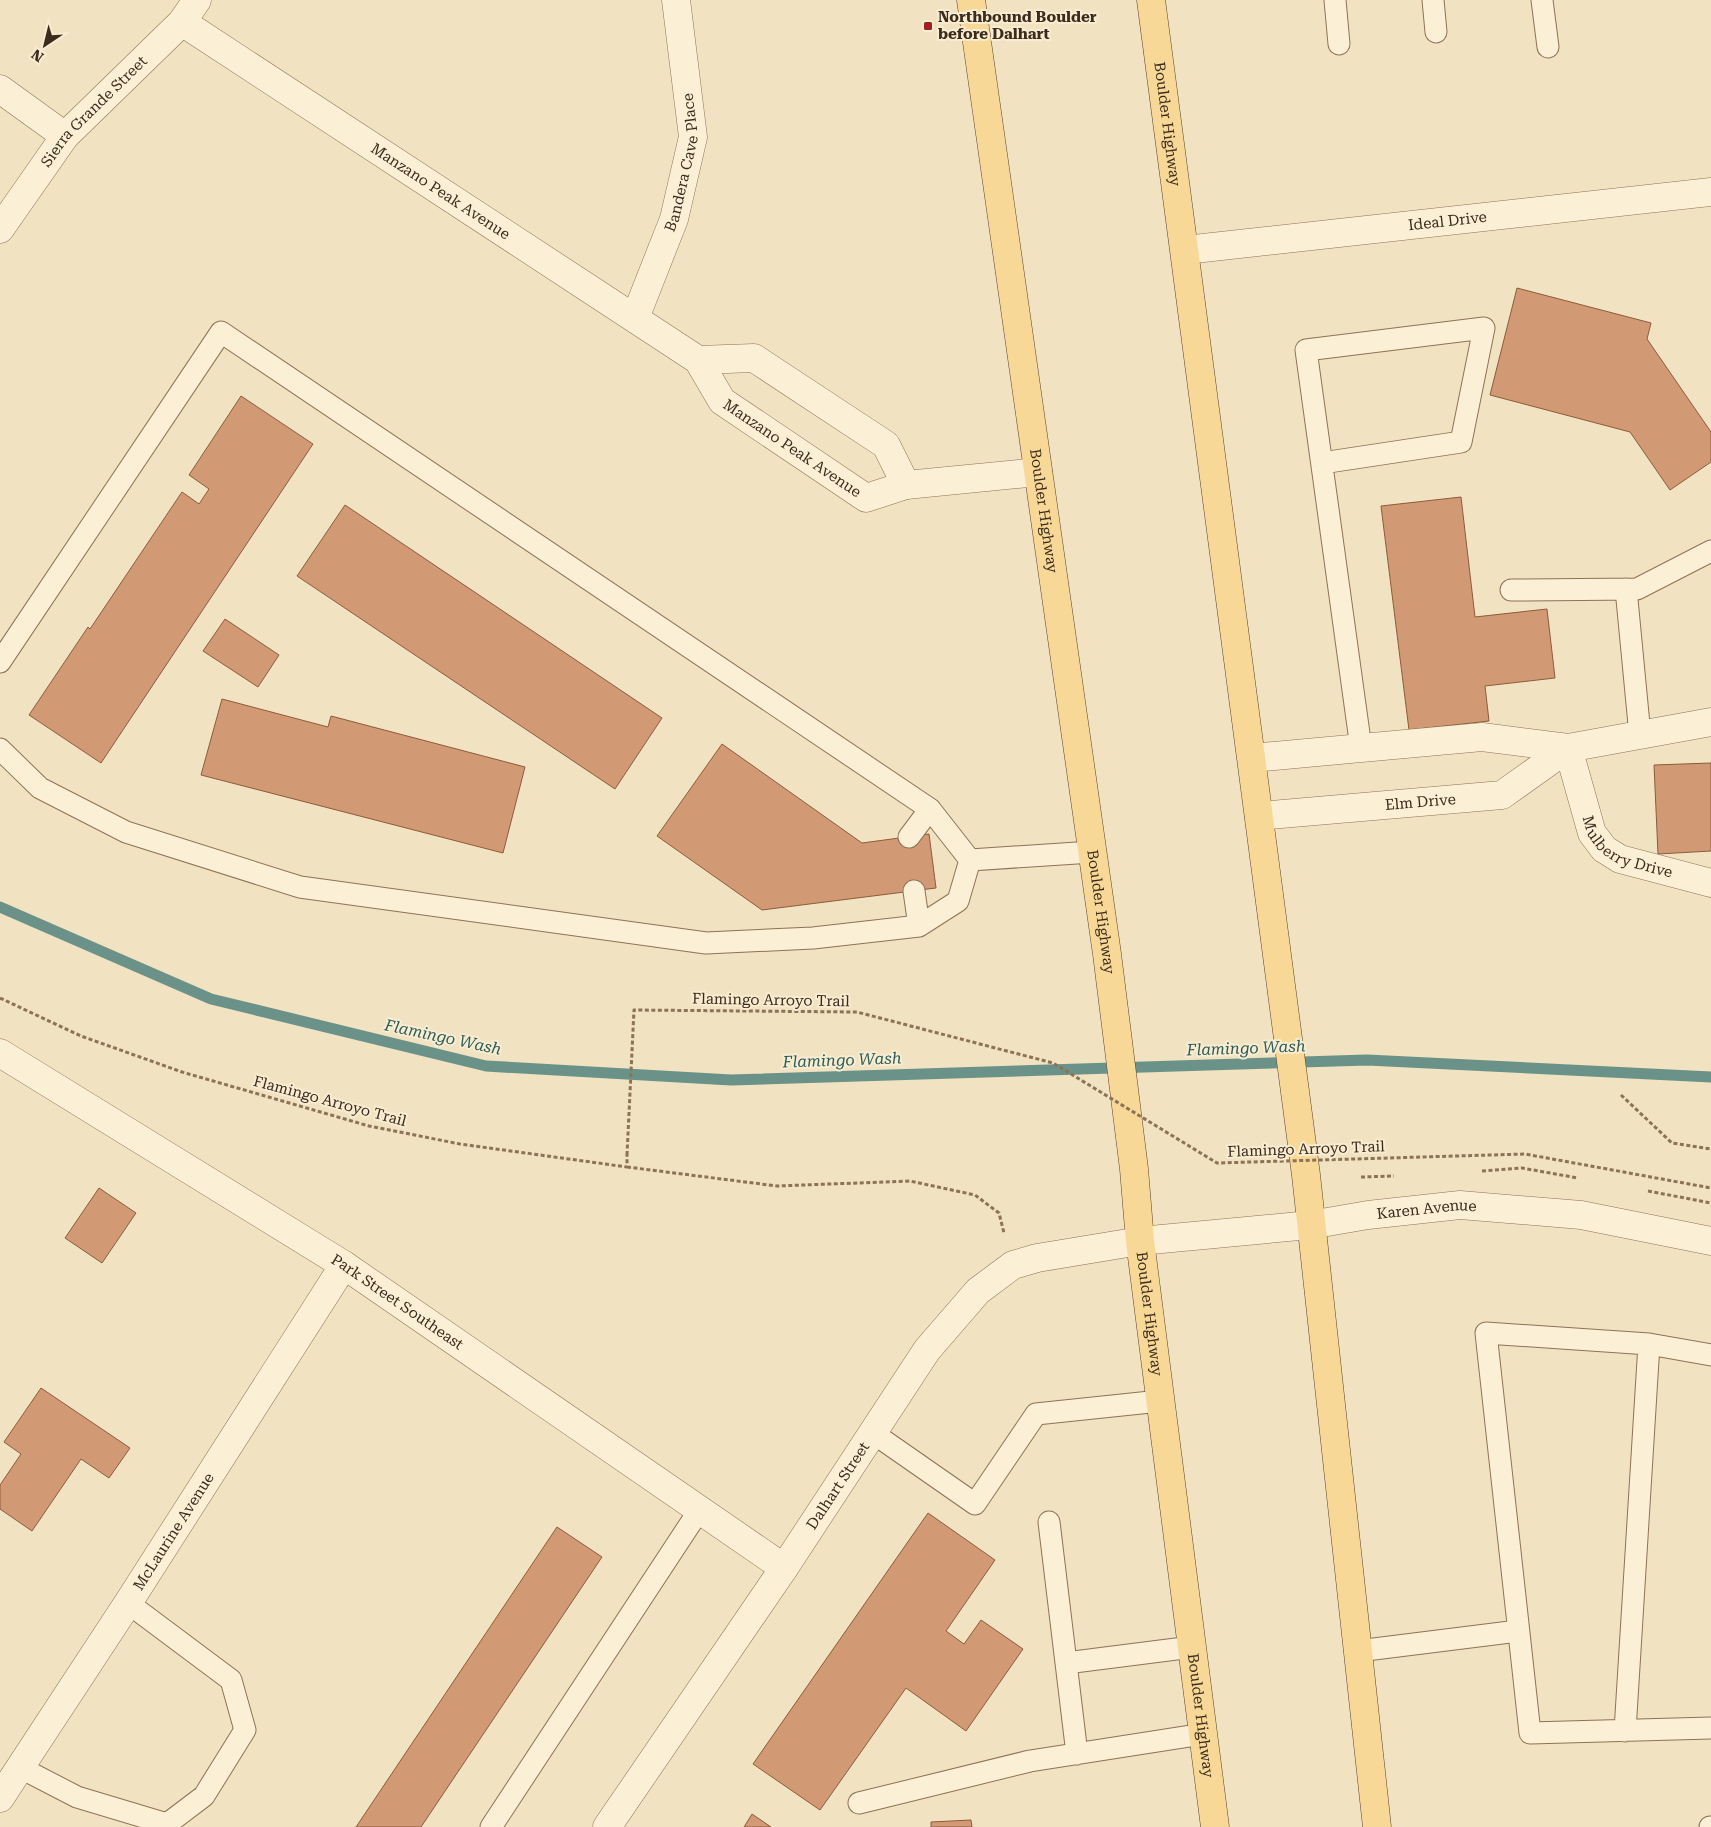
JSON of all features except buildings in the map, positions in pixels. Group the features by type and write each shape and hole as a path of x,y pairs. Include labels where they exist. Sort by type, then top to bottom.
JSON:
{"main road":[{"name":"Boulder Highway","path":"971,0 1107,954 1134,1169 1140,1241 1215,1827"},
{"name":"Boulder Highway","path":"1151,0 1306,1175 1377,1827"}],"street":[{"name":"Bandera Cave Place","path":"635,318 674,219 693,137 676,0"},
{"name":"Manzano Peak Avenue","path":"190,11 698,360 722,401 866,498 906,485 1038,472"},
{"name":"Sierra Grande Street","path":"0,229 65,136 190,11"},
{"path":"0,89 65,136"},
{"name":"Ideal Drive","path":"1184,250 1711,192"},
{"path":"698,360 754,358 886,445 906,485"},
{"name":"Elm Drive","path":"1252,758 1482,738 1568,748 1711,722"},
{"name":"Elm Drive","path":"1259,816 1502,794 1568,748"},
{"name":"Mulberry Drive","path":"1568,748 1592,833 1604,849 1620,859 1711,883"},
{"name":"Park Street Southeast","path":"0,1053 344,1265 784,1568"},
{"name":"Karen Avenue","path":"1140,1241 1310,1225 1368,1215 1460,1205 1581,1215 1711,1241"},
{"name":"Dalhart Street","path":"607,1827 784,1568 927,1350 978,1291 1012,1265 1037,1258 1140,1241"},
{"name":"McLaurine Avenue","path":"0,1798 128,1603 344,1265"}],"lane":[{"path":"1335,0 1339,44"},
{"path":"1432,0 1436,32"},
{"path":"1542,0 1548,47"},
{"path":"1322,463 1462,442 1484,328 1306,350 1361,748"},
{"path":"0,662 221,332 930,809 970,860"},
{"path":"1511,590 1637,590 1711,551"},
{"path":"1626,589 1640,735"},
{"path":"0,749 40,788 126,832 300,887 706,943 813,938 919,926 958,900 970,860"},
{"path":"909,837 930,809"},
{"path":"970,860 1092,852"},
{"path":"914,891 919,926"},
{"path":"1711,1355 1648,1344 1486,1333 1530,1733 1711,1728"},
{"path":"1626,1731 1648,1344"},
{"path":"873,1432 975,1504 1036,1414 1160,1401"},
{"path":"491,1827 700,1509"},
{"path":"1049,1522 1077,1754"},
{"path":"21,1768 77,1798 167,1824 204,1796 245,1730 231,1680 128,1603"},
{"path":"1358,1651 1518,1631"},
{"path":"1066,1663 1192,1646"},
{"path":"859,1803 1030,1761 1203,1734"}],"path":[{"name":"Flamingo Arroyo Trail","path":"0,998 81,1036 182,1072 370,1126 460,1144 627,1167 634,1010 857,1012 1053,1063 1217,1163 1525,1154 1711,1188"},
{"path":"1621,1095 1672,1143 1711,1149"},
{"path":"627,1167 777,1186 910,1181 975,1195 998,1213 1012,1265"}],"waterway":[{"name":"Flamingo Wash","path":"0,907 211,999 486,1066 731,1080 1367,1060 1711,1077"}],"place":[{"name":"Northbound Boulder before Dalhart","path":"928,26"}]}
